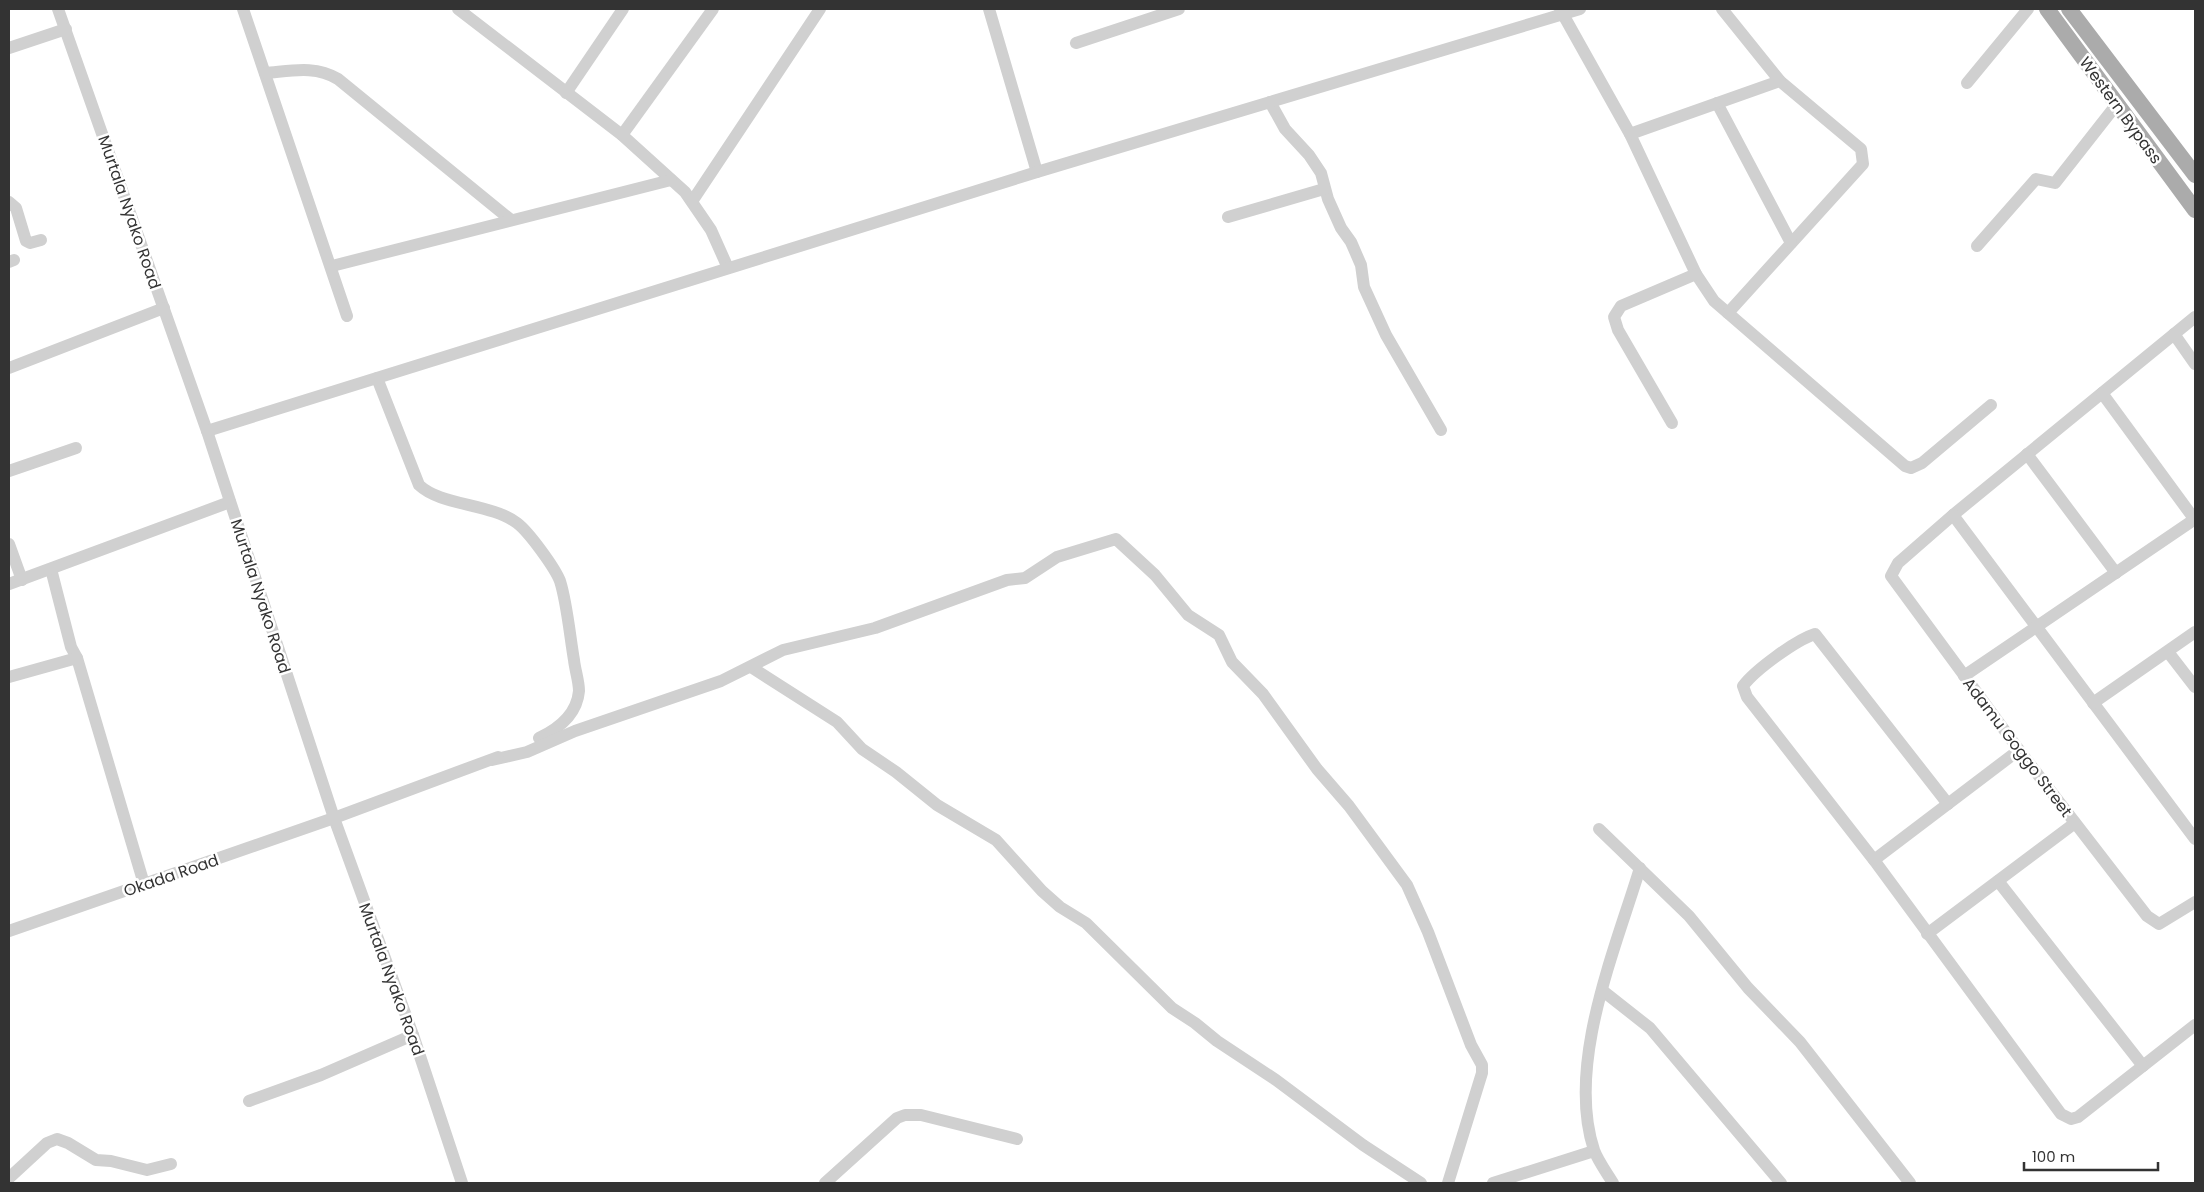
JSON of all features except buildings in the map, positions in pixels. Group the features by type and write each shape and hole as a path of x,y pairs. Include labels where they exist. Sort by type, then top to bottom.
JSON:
{"main road":[{"name":"Western Bypass","path":"2047,9 2195,210"},
{"name":"Western Bypass","path":"2069,9 2195,175"}],"street":[{"name":"Murtala Nyako Road","path":"58,9 207,431 334,818 413,1035 462,1183"},
{"path":"243,9 332,266 347,316"},
{"path":"458,9 622,135 692,200 711,230 728,268"},
{"path":"566,93 623,9"},
{"path":"622,135 713,9"},
{"path":"692,200 820,9"},
{"path":"989,9 1037,172"},
{"path":"1076,43 1179,9"},
{"path":"207,431 1037,172 1562,11 1580,9"},
{"path":"1722,9 1780,81 1861,149 1863,164 1728,313"},
{"path":"1967,83 2028,9"},
{"path":"1562,11 1630,134 1696,274 1714,301 1905,466 1911,468 1922,463 1991,405"},
{"path":"9,48 66,28"},
{"path":"265,73 317,69 326,71 511,220"},
{"path":"1630,134 1780,81"},
{"path":"1270,102 1285,129 1309,154 1321,173 1324,189 1332,210 1361,264 1364,287 1386,335 1441,430"},
{"path":"1717,103 1791,243"},
{"path":"1977,246 2036,179 2055,183 2117,104"},
{"path":"332,266 671,180"},
{"path":"1228,217 1324,189"},
{"path":"9,202 16,208 26,241 30,243 41,240"},
{"path":"1672,423 1618,330 1614,317 1621,306 1696,274"},
{"path":"9,368 164,308"},
{"path":"2195,316 1953,515 2195,839"},
{"path":"2174,334 2195,364"},
{"path":"377,378 419,485 431,493 506,516 517,523 540,550 560,581 579,690 574,708 566,721 553,732 492,760"},
{"path":"1964,676 2195,520 2102,393"},
{"path":"9,471 76,448"},
{"path":"2027,454 2116,573"},
{"path":"9,584 230,502"},
{"name":"Adamu Goggo Street","path":"1953,515 1898,563 1893,569 1891,576 1893,580 2019,750 2147,916 2159,924 2195,902"},
{"path":"492,760 527,752 575,731 721,681 783,650 875,628 946,604 1007,580 1025,578 1057,557 1112,540 1120,541 1154,575 1188,615 1219,635 1232,662 1262,694 1317,769 1349,806 1407,885 1428,932 1471,1045 1482,1065 1482,1073 1448,1183"},
{"path":"9,544 22,580"},
{"path":"51,569 71,647 78,658 144,884"},
{"path":"2093,703 2195,632"},
{"path":"1948,804 1815,634 1802,638 1750,676 1743,686 1747,698 1874,860 2061,1114 2071,1119 2078,1117 2195,1025"},
{"path":"2168,652 2195,687"},
{"path":"9,677 78,658"},
{"path":"751,667 837,722 862,749 896,772 937,805 996,840 1042,891 1060,907 1086,923 1172,1008 1196,1023 1217,1041 1276,1080 1363,1145 1421,1183"},
{"path":"1874,860 2019,750"},
{"name":"Okada Road","path":"9,931 334,818 492,760"},
{"path":"1927,934 2075,823"},
{"path":"1599,828 1689,916 1748,988 1800,1042 1910,1183"},
{"path":"1613,1183 1594,1151 1588,1120 1586,1074 1592,1028 1640,868"},
{"path":"1998,880 2143,1066"},
{"path":"1603,991 1650,1028 1781,1183"},
{"path":"249,1101 321,1075 413,1035"},
{"path":"825,1183 897,1118 905,1115 921,1115 1017,1139"},
{"path":"9,1178 47,1142 57,1139 68,1143 96,1160 111,1161 147,1170 171,1164"},
{"path":"1492,1183 1594,1151"}]}
